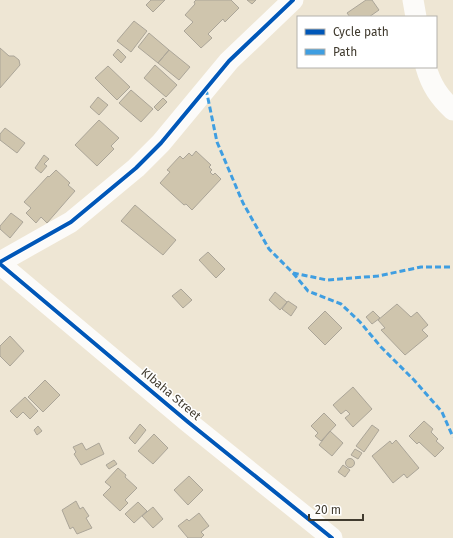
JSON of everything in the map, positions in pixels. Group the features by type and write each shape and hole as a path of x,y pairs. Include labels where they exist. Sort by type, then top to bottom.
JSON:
{"street":[{"path":"0,263 71,222 136,168 161,143 229,61 293,0"},
{"path":"413,0 416,16"},
{"path":"426,68 434,88 440,97 453,110"},
{"name":"KIbaha Street","path":"0,263 332,538"}],"building":[{"path":"151,0 165,0 153,12 146,5"},
{"path":"196,0 231,0 239,8 225,22 223,19 208,34 212,38 201,48 184,31 193,22 185,15 195,4 194,2"},
{"path":"247,0 256,0 252,4"},
{"path":"366,0 372,0 379,10 370,16 349,16 347,13"},
{"path":"134,21 147,31 131,52 117,41"},
{"path":"149,33 169,50 158,63 138,47"},
{"path":"0,48 9,56 14,56 19,60 20,65 0,88"},
{"path":"118,49 126,57 121,63 113,55"},
{"path":"169,50 190,67 179,80 158,63"},
{"path":"155,65 177,85 166,97 144,78"},
{"path":"108,66 130,87 117,100 95,78"},
{"path":"131,90 153,109 141,122 119,103"},
{"path":"98,97 108,105 99,115 90,107"},
{"path":"163,98 167,102 158,111 154,107"},
{"path":"99,120 119,138 111,146 114,149 97,166 75,145"},
{"path":"5,128 25,143 17,153 0,140 0,134"},
{"path":"196,151 211,165 209,167 212,170 210,172 213,175 215,173 221,179 192,210 186,204 184,205 160,183 170,172 167,170 180,156 183,159 189,153 192,156"},
{"path":"44,155 49,159 44,164 47,166 41,173 35,168"},
{"path":"56,170 70,183 68,185 75,191 47,223 41,217 36,223 26,213 31,208 24,202 48,176 49,177"},
{"path":"135,205 176,240 163,255 121,221"},
{"path":"11,213 23,222 10,238 0,229 0,226"},
{"path":"208,252 225,269 216,278 199,260"},
{"path":"181,289 192,300 183,308 172,296"},
{"path":"275,292 287,302 280,310 269,300"},
{"path":"288,301 297,307 291,316 282,309"},
{"path":"397,304 411,317 417,312 428,325 422,330 428,336 405,355 381,330 385,328 378,320"},
{"path":"325,311 342,328 325,345 308,328"},
{"path":"373,311 380,318 372,324 366,317"},
{"path":"10,336 24,351 10,366 0,356 0,346"},
{"path":"45,380 60,395 43,412 28,397"},
{"path":"353,387 372,409 353,427 345,418 350,414 346,410 341,414 333,405"},
{"path":"25,397 38,411 30,419 23,412 17,418 10,411"},
{"path":"324,413 336,425 321,441 315,436 318,433 311,426"},
{"path":"424,421 433,429 431,432 438,439 436,441 444,448 435,457 419,442 417,444 409,436"},
{"path":"140,424 146,430 135,444 129,438"},
{"path":"372,425 379,430 364,452 356,446"},
{"path":"38,426 42,431 37,435 34,430"},
{"path":"330,431 343,443 332,456 319,445"},
{"path":"154,434 168,448 153,464 138,451"},
{"path":"396,440 419,468 407,478 404,474 393,483 372,456 390,441 392,444"},
{"path":"82,443 86,450 99,443 104,454 81,465 74,454 76,452 73,447"},
{"path":"355,449 362,453 358,459 351,455"},
{"path":"348,459 352,459 354,463 352,467 348,467 346,465 346,461"},
{"path":"114,460 117,464 109,469 106,465"},
{"path":"343,465 350,470 345,477 338,472"},
{"path":"118,468 137,488 125,500 128,503 120,511 103,495 111,487 105,482"},
{"path":"189,476 203,490 188,505 174,490"},
{"path":"76,501 80,509 83,507 89,516 86,518 92,528 77,534 73,527 70,529 62,510"},
{"path":"138,502 147,511 134,523 125,514"},
{"path":"153,507 163,519 153,528 142,516"},
{"path":"199,513 209,526 201,532 204,535 201,538 188,538 178,526 187,519 189,521"}],"marked path":[{"path":"206,89 217,142 243,203 269,249 293,273 327,280 378,276 421,267 453,267"},
{"path":"293,273 308,291 341,304 360,322 381,347 414,380 442,412 453,437"}],"cycle path":[{"path":"0,262 71,222 136,168 161,143 229,61 293,0"},
{"path":"0,264 188,422 332,538"}]}
